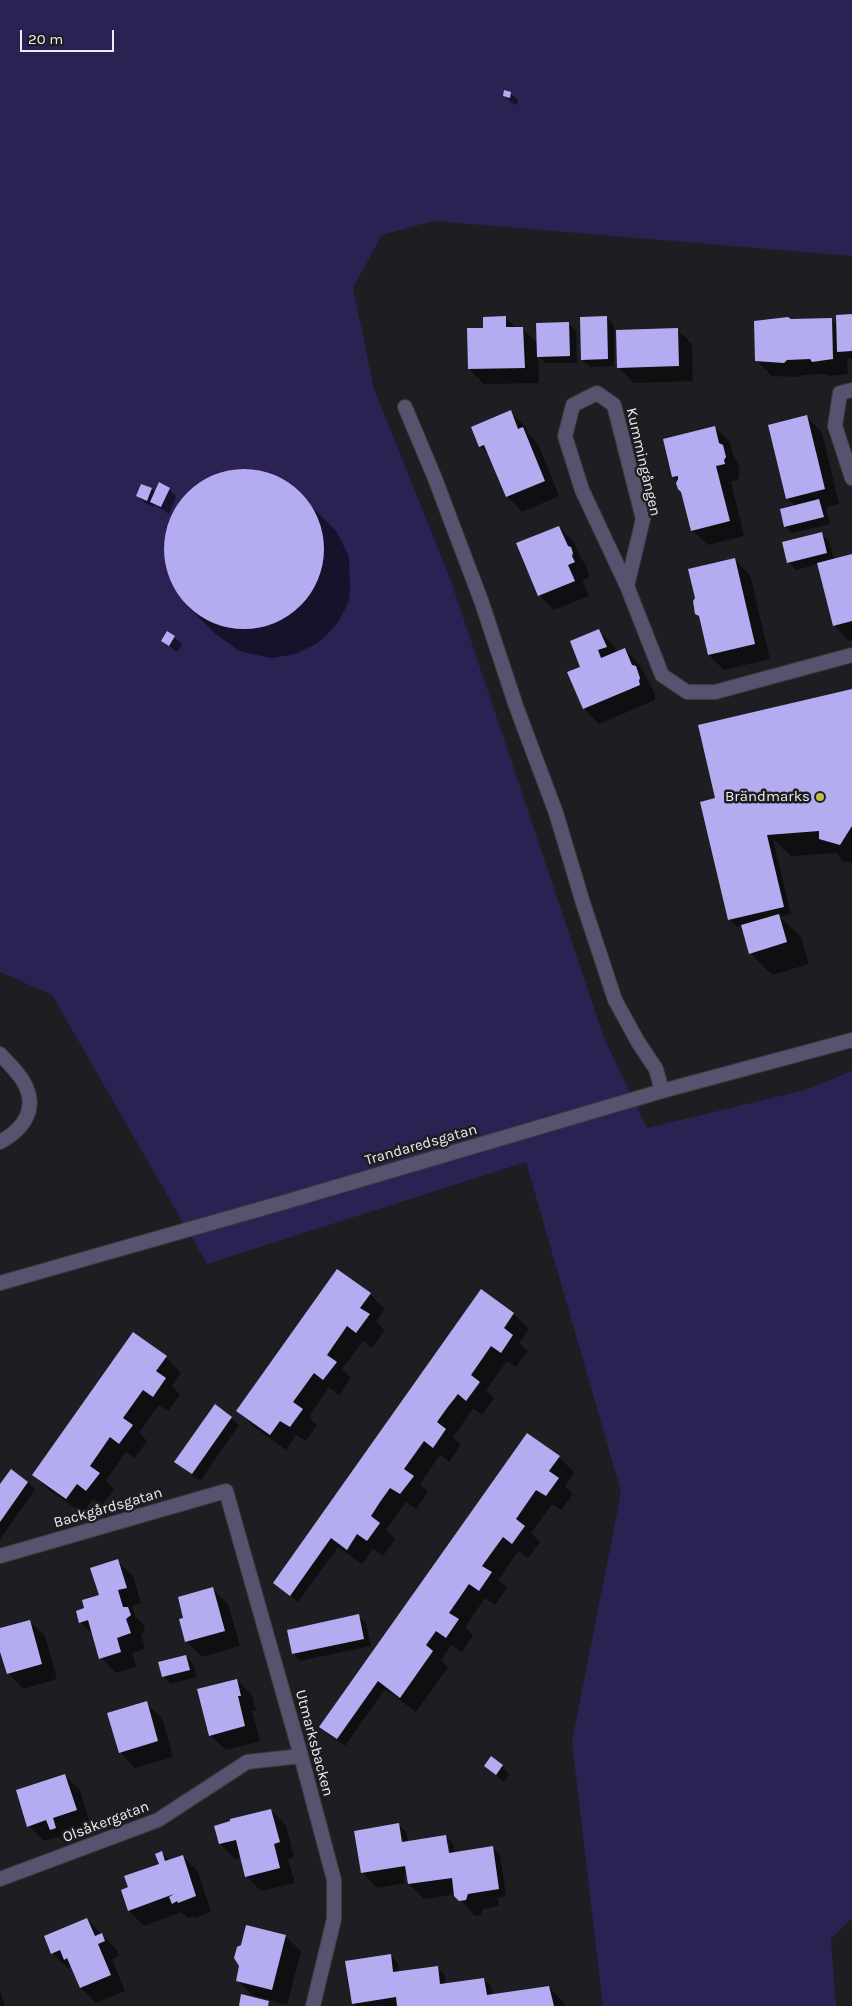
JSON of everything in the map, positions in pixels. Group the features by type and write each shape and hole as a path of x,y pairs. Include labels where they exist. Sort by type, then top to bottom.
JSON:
{"street":[{"path":"852,390 840,392 835,426 852,478"},
{"name":"Kummingången","path":"627,586 642,519 614,405 597,393 573,405 565,436 582,490 627,586 662,675 687,692 715,692 852,655"},
{"path":"405,408 434,476 482,603 516,706 556,813 615,1000 638,1042 656,1069 662,1091"},
{"name":"Trandaredsgatan","path":"0,1283 285,1202 662,1091 852,1040"},
{"path":"0,1054 23,1080 28,1092 29,1108 26,1121 17,1131 0,1142"},
{"name":"Backgårdsgatan","path":"0,1556 226,1491"},
{"name":"Utmarksbacken","path":"226,1491 334,1880 334,1920 313,2006"},
{"name":"Olsåkergatan","path":"0,1879 158,1820 247,1762 301,1756"}],"shaded area":[{"path":"0,0 852,0 852,256 433,221 382,235 353,288 374,389 450,578 604,1038 647,1128 805,1090 852,1071 852,1918 831,1939 836,2006 603,2006 572,1742 621,1492 526,1162 207,1264 52,995 0,972"}],"building":[{"path":"504,90 511,92 510,98 503,96"},
{"path":"852,314 852,351 837,352 836,315"},
{"path":"506,316 506,327 523,327 525,368 468,369 467,328 483,328 483,317"},
{"path":"607,316 608,359 581,360 580,317"},
{"path":"788,317 791,319 832,318 833,359 812,362 810,359 787,360 784,363 755,361 754,321"},
{"path":"569,322 570,356 537,357 536,323"},
{"path":"678,328 679,366 617,368 616,330"},
{"path":"511,410 518,429 523,427 545,481 506,497 484,445 479,447 471,427"},
{"path":"807,415 825,489 786,499 768,425"},
{"path":"715,426 719,443 723,445 726,457 724,460 725,464 716,466 730,521 691,531 681,492 676,483 678,476 672,477 663,439"},
{"path":"252,469 282,478 301,492 311,504 318,518 323,533 323,565 318,580 311,594 301,606 289,616 267,626 252,629 236,629 221,626 199,616 177,594 165,565 164,541 167,526 177,504 199,482 228,470"},
{"path":"159,482 170,488 161,507 150,502"},
{"path":"141,484 152,488 147,501 136,496"},
{"path":"819,499 824,517 784,527 780,509"},
{"path":"559,526 573,553 572,556 575,562 568,565 575,581 538,596 516,543"},
{"path":"822,532 827,553 787,563 782,542"},
{"path":"852,554 852,621 833,626 817,563"},
{"path":"735,558 755,644 708,655 699,616 695,614 693,601 695,598 688,569"},
{"path":"599,629 607,647 598,650 601,658 625,648 632,665 636,666 640,685 583,709 567,672 580,667 570,641"},
{"path":"167,631 175,636 169,646 161,641"},
{"path":"852,689 852,826 840,845 819,839 819,831 767,835 784,907 728,920 700,802 715,798 698,725"},
{"path":"779,914 787,942 749,954 741,925"},
{"path":"337,1269 371,1293 360,1308 370,1314 356,1333 347,1326 327,1355 337,1362 323,1380 314,1373 293,1402 303,1409 290,1427 280,1421 270,1435 236,1411"},
{"path":"481,1289 514,1313 504,1328 513,1335 501,1353 491,1346 471,1375 480,1382 466,1401 458,1394 437,1422 446,1429 433,1448 424,1441 404,1469 414,1476 400,1494 390,1488 380,1502 371,1516 380,1523 367,1541 357,1534 347,1550 331,1538 290,1596 273,1583"},
{"path":"133,1332 167,1356 156,1371 166,1378 153,1397 143,1390 123,1418 133,1425 119,1444 110,1437 90,1466 100,1473 86,1491 77,1484 66,1499 32,1475"},
{"path":"215,1404 232,1417 192,1474 174,1462"},
{"path":"527,1433 560,1456 549,1471 559,1478 546,1496 536,1490 516,1519 525,1526 512,1544 503,1537 482,1566 492,1572 479,1591 469,1584 449,1613 459,1619 446,1638 436,1631 426,1645 433,1651 400,1698 378,1681 337,1739 319,1727"},
{"path":"11,1469 28,1482 0,1522 0,1484"},
{"path":"118,1559 127,1588 118,1590 123,1607 128,1607 131,1615 126,1619 131,1633 117,1638 121,1652 99,1659 88,1620 79,1623 76,1611 84,1608 82,1600 99,1595 90,1568"},
{"path":"213,1587 225,1631 185,1642 179,1619 183,1618 178,1597"},
{"path":"359,1614 364,1639 292,1654 287,1630"},
{"path":"30,1620 42,1664 7,1674 0,1652 0,1628"},
{"path":"186,1655 190,1670 162,1677 158,1662"},
{"path":"237,1679 241,1696 238,1696 245,1726 209,1736 197,1689"},
{"path":"147,1701 158,1741 119,1753 107,1713"},
{"path":"491,1756 503,1765 496,1775 484,1766"},
{"path":"65,1774 77,1810 53,1818 56,1828 50,1830 46,1820 27,1827 16,1790"},
{"path":"271,1809 280,1842 274,1844 280,1868 245,1877 236,1840 219,1844 214,1826 230,1821 230,1819"},
{"path":"399,1823 402,1842 446,1835 449,1853 493,1846 499,1889 468,1894 466,1900 459,1901 454,1896 452,1878 408,1884 405,1866 361,1873 354,1831"},
{"path":"162,1851 165,1861 183,1855 196,1896 172,1904 169,1897 174,1894 128,1911 121,1890 128,1887 124,1876 159,1864 155,1854"},
{"path":"87,1918 95,1936 102,1933 105,1941 98,1944 111,1975 80,1988 67,1958 64,1960 60,1950 51,1954 44,1936"},
{"path":"246,1925 286,1935 272,1990 236,1981 239,1966 234,1958 237,1947 241,1945"},
{"path":"391,1954 393,1972 438,1966 440,1984 484,1978 487,1995 549,1986 554,2006 397,2006 396,1997 352,2004 345,1961"},
{"path":"241,1994 269,2001 268,2006 239,2006"}],"place":[{"name":"Brändmarks","path":"820,797"}]}
